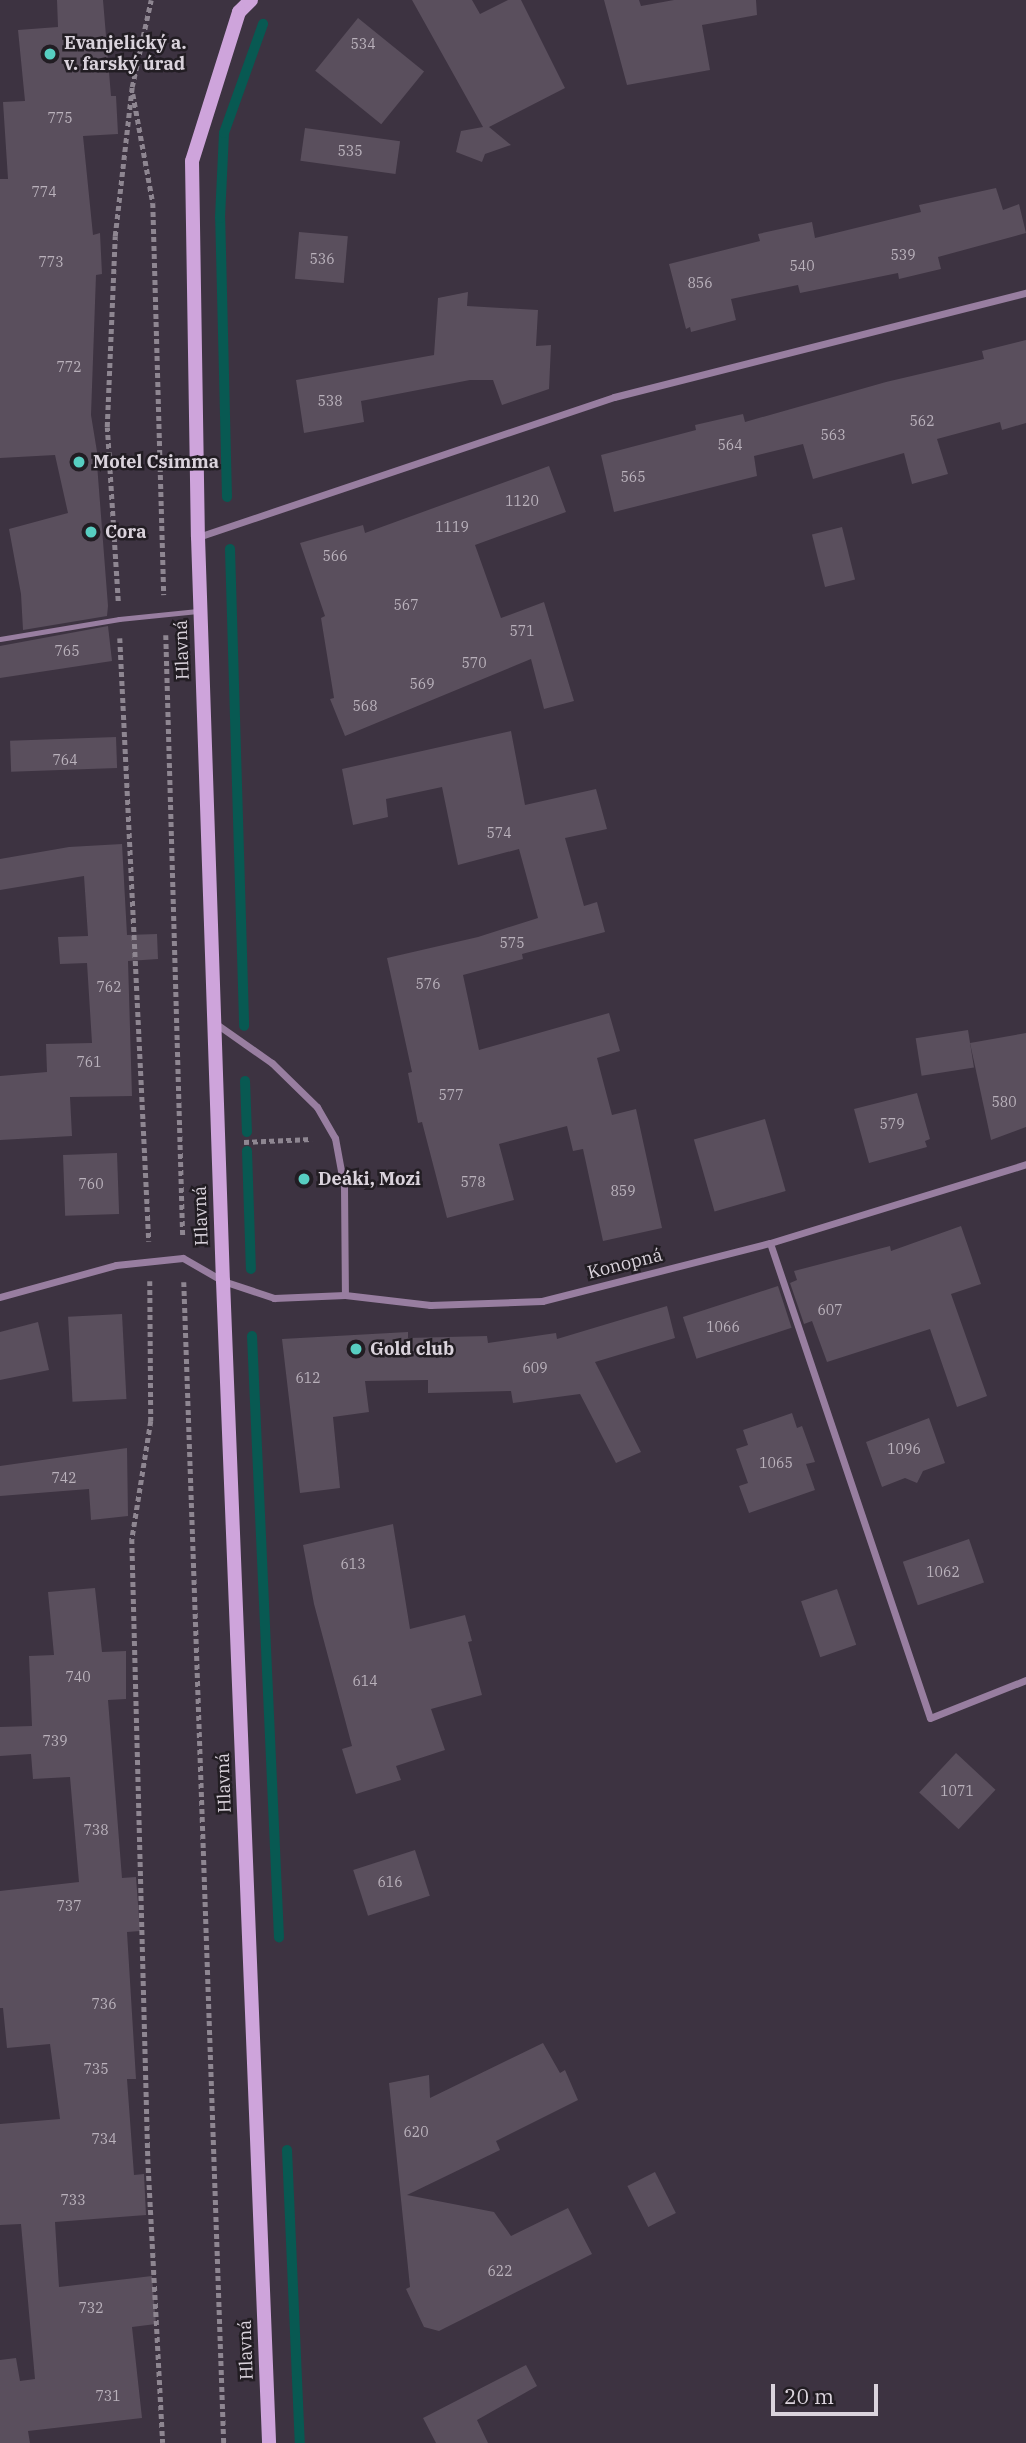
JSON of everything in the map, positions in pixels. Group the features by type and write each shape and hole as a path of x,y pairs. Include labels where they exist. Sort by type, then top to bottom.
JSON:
{"street":[{"name":"Hlavná","path":"251,0 239,12 192,161 198,537 218,1143 270,2443"},
{"path":"198,537 614,397 1026,293"},
{"path":"214,1023 272,1063 317,1107 335,1138 344,1186 345,1295"},
{"name":"Konopná","path":"0,1297 116,1265 183,1258 223,1281 274,1298 345,1295 430,1305 542,1301 770,1243 1026,1164"},
{"path":"770,1243 930,1718 1026,1680"}],"lane":[{"path":"0,639 165,612 200,610"}],"path":[{"path":"132,87 151,0"},
{"path":"180,1145 335,1138"}],"building":[{"path":"57,0 103,0 111,96 116,96 118,134 83,136 93,235 100,233 102,274 96,275 91,415 99,464 108,606 107,616 23,630 21,594 9,529 68,513 55,455 0,458 0,179 8,179 3,102 25,101 18,30 58,27"},
{"path":"412,0 472,0 480,14 508,0 521,0 565,88 489,127 511,145 485,154 482,162 456,152 461,131 483,127"},
{"path":"604,0 639,0 641,6 674,0 756,0 757,15 702,25 710,70 627,85"},
{"path":"358,18 424,71 381,124 315,71"},
{"path":"305,128 400,141 395,174 300,161"},
{"path":"996,188 1003,210 1019,204 1026,233 938,257 941,269 899,279 898,273 800,293 798,285 731,299 736,320 691,332 690,327 686,329 669,264 760,241 758,234 812,222 815,238 921,212 919,205"},
{"path":"299,232 348,236 344,283 295,279"},
{"path":"468,292 467,306 538,310 536,346 551,345 549,389 502,405 493,380 470,380 361,401 364,422 304,433 296,380 434,355 438,298"},
{"path":"1026,340 1026,423 1002,430 1000,422 937,439 948,474 912,484 904,453 813,479 803,444 754,456 757,476 614,512 601,455 696,430 695,425 743,414 745,422 886,382 984,359 982,351"},
{"path":"549,466 566,512 475,545 501,618 544,602 574,701 544,709 531,659 345,736 330,699 334,698 321,618 325,616 300,543 363,525 365,533"},
{"path":"842,527 855,579 825,587 812,534"},
{"path":"108,626 112,661 0,678 0,646"},
{"path":"511,731 525,805 596,789 607,829 565,838 584,906 597,902 605,932 522,954 523,959 463,975 479,1050 609,1013 620,1051 597,1058 612,1115 636,1109 662,1228 603,1241 583,1149 573,1151 567,1126 499,1144 514,1200 447,1218 422,1122 418,1123 408,1073 412,1072 387,958 478,937 538,918 519,849 458,865 442,787 386,799 388,817 353,825 342,769"},
{"path":"116,737 117,768 11,772 10,741"},
{"path":"122,844 127,935 157,934 158,959 128,961 132,1096 70,1097 72,1136 0,1140 0,1076 47,1072 46,1044 92,1043 87,963 60,964 58,937 88,936 84,876 0,890 0,859 69,847"},
{"path":"968,1030 974,1068 922,1076 916,1038"},
{"path":"1026,1033 1026,1127 991,1140 970,1043"},
{"path":"917,1093 930,1139 925,1141 927,1147 869,1163 854,1109"},
{"path":"765,1119 786,1191 715,1211 694,1139"},
{"path":"117,1153 119,1214 65,1216 63,1155"},
{"path":"961,1226 981,1284 951,1294 987,1396 957,1407 930,1329 827,1362 812,1321 804,1324 790,1283 797,1280 794,1271 890,1246 891,1251"},
{"path":"778,1286 792,1328 696,1359 683,1317"},
{"path":"667,1306 675,1338 595,1362 641,1452 616,1463 580,1394 513,1403 511,1391 428,1393 428,1380 365,1381 369,1412 333,1417 340,1488 300,1493 282,1339 408,1332 408,1338 487,1336 488,1343 556,1333 557,1339"},
{"path":"122,1314 126,1399 73,1402 68,1317"},
{"path":"38,1322 49,1370 0,1380 0,1332"},
{"path":"792,1413 797,1428 802,1426 815,1462 806,1464 815,1490 749,1513 739,1486 748,1483 736,1449 748,1445 743,1430"},
{"path":"929,1418 945,1463 923,1471 917,1483 905,1478 882,1487 866,1442"},
{"path":"127,1448 128,1516 91,1520 89,1489 0,1496 0,1466"},
{"path":"393,1524 410,1629 465,1615 472,1641 468,1642 482,1695 431,1709 445,1750 396,1766 401,1780 356,1794 342,1749 352,1746 314,1604 303,1545"},
{"path":"969,1539 984,1582 918,1605 903,1562"},
{"path":"95,1588 102,1652 126,1651 126,1699 108,1700 122,1878 136,1877 140,1931 127,1932 136,2079 127,2079 134,2175 144,2174 146,2215 55,2222 59,2287 152,2276 156,2324 132,2327 142,2418 28,2431 30,2443 0,2443 0,2360 16,2358 20,2381 35,2379 21,2224 0,2225 0,2124 60,2119 50,2044 7,2048 3,2008 0,2008 0,1891 79,1882 70,1777 33,1779 31,1754 0,1756 0,1727 32,1726 29,1656 54,1655 48,1592"},
{"path":"837,1589 856,1645 820,1657 801,1601"},
{"path":"956,1753 995,1790 959,1829 919,1792"},
{"path":"415,1850 430,1896 368,1916 353,1870"},
{"path":"543,2043 560,2073 565,2070 578,2100 496,2141 500,2150 407,2195 494,2212 511,2236 568,2208 592,2254 439,2331 424,2327 406,2289 410,2287 389,2083 429,2075 430,2098"},
{"path":"655,2172 676,2213 648,2227 627,2186"},
{"path":"526,2365 537,2386 477,2420 488,2443 436,2443 423,2418"}],"waterway":[{"path":"227,497 220,218 224,133 263,24"},
{"path":"230,549 244,1026"},
{"path":"245,1081 247,1132"},
{"path":"247,1151 251,1269"},
{"path":"252,1336 279,1937"},
{"path":"287,2150 300,2443"}],"place":[{"name":"Evanjelický a. v. farský úrad","path":"50,54"},
{"name":"Motel Csimma","path":"79,462"},
{"name":"Cora","path":"91,532"},
{"name":"Deáki, Mozi","path":"304,1179"},
{"name":"Gold club","path":"356,1349"}]}
